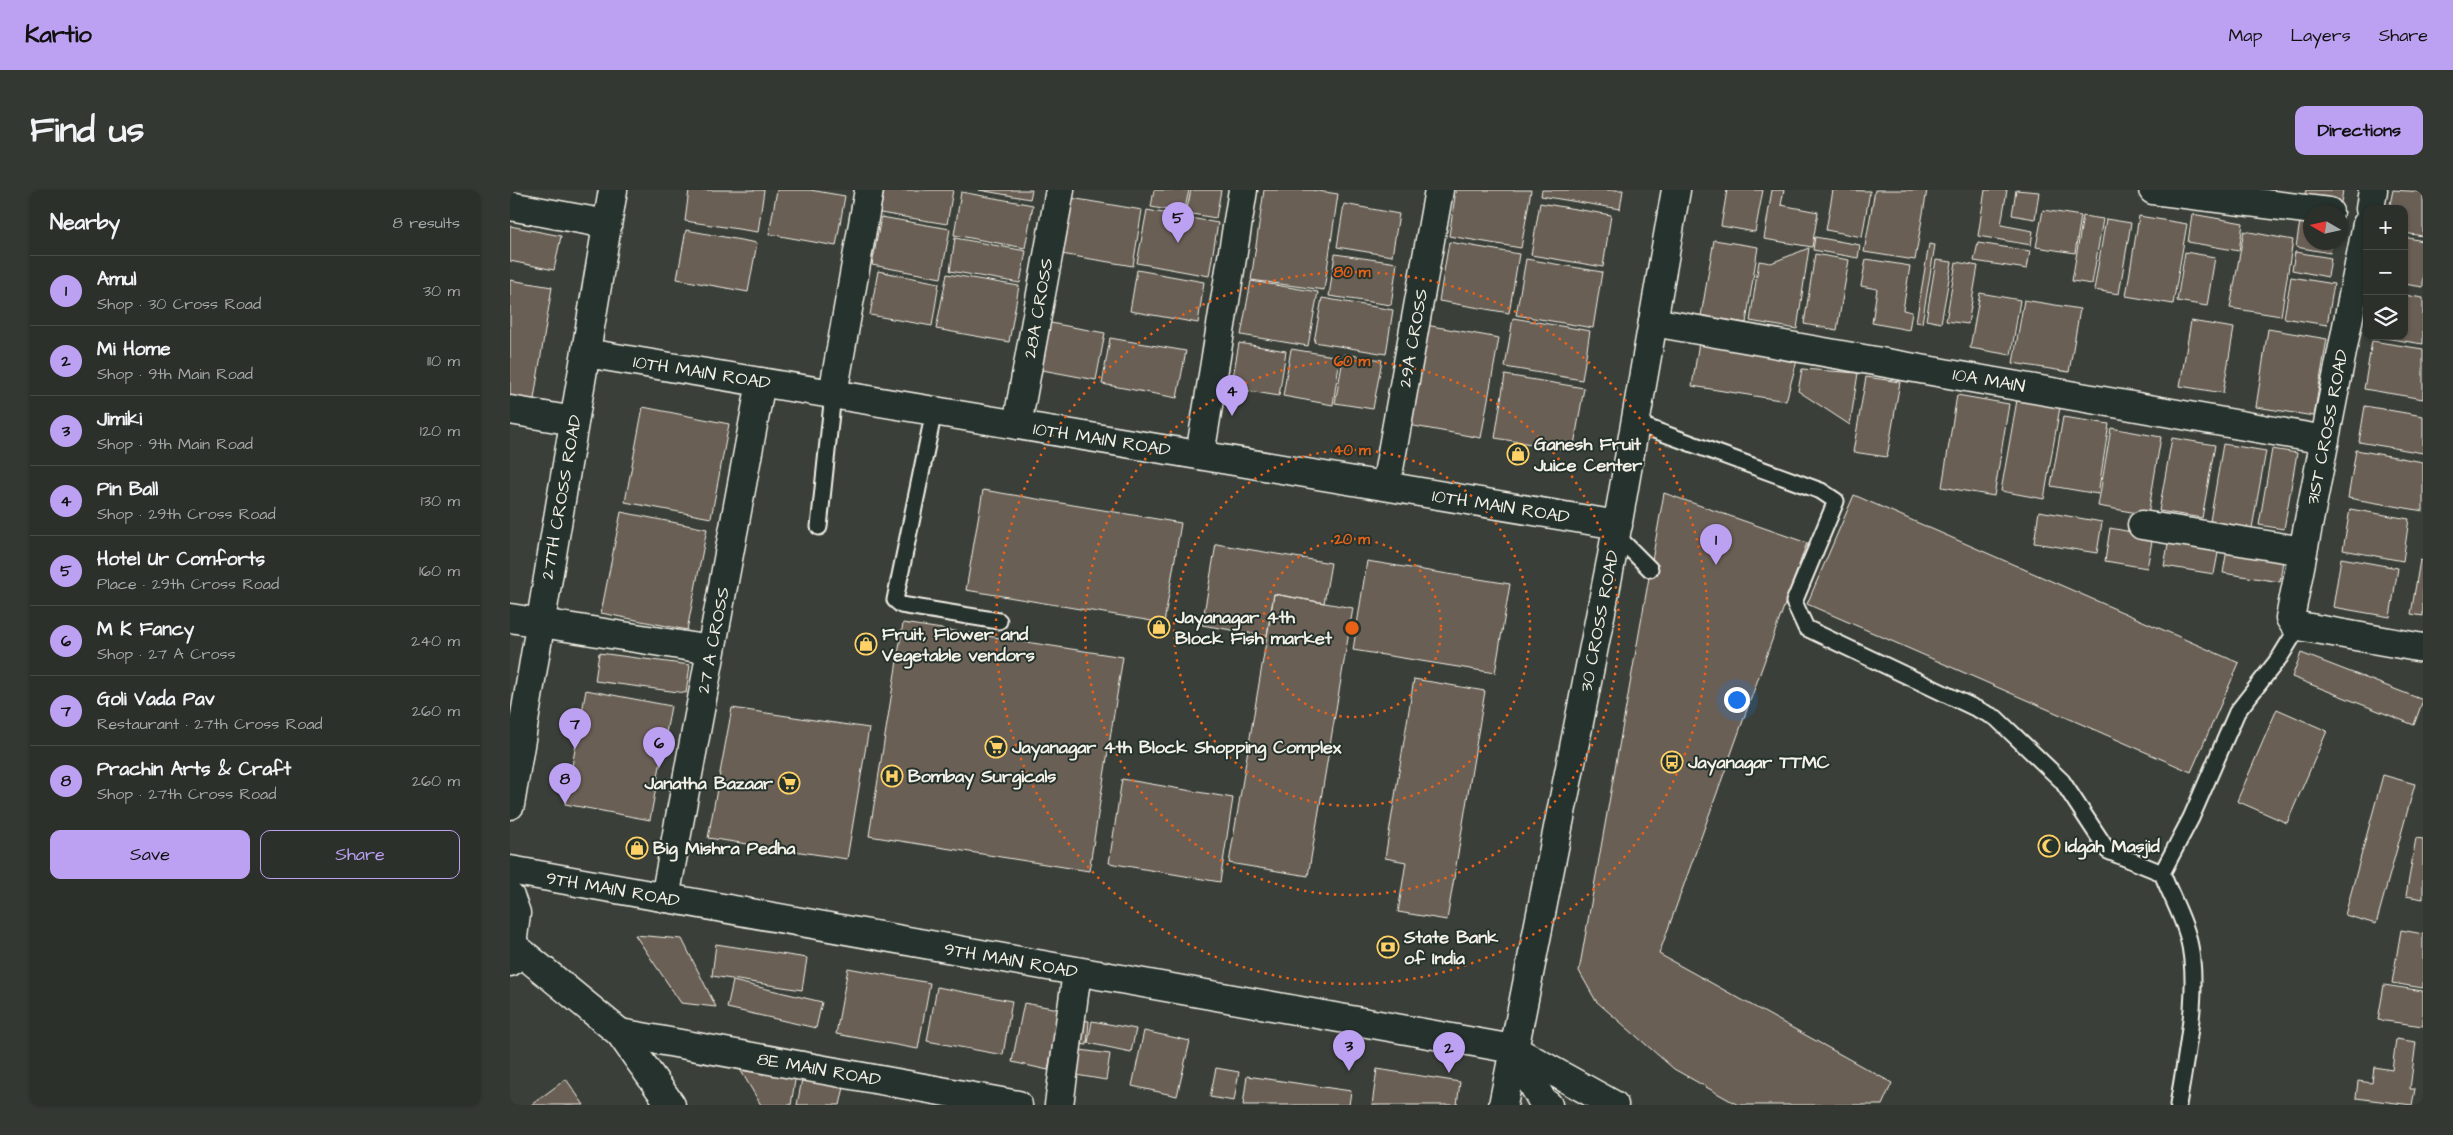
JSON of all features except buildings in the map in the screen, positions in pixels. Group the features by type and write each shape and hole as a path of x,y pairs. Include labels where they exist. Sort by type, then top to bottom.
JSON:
{"street":[{"name":"27TH CROSS ROAD","path":"510,805 613,190"},
{"path":"833,394 869,190"},
{"name":"28A CROSS","path":"1017,425 1060,190"},
{"path":"1200,456 1243,190"},
{"name":"29A CROSS","path":"1386,486 1439,190"},
{"name":"30 CROSS ROAD","path":"1503,1105 1617,530 1676,190"},
{"path":"2153,190 2303,209"},
{"path":"2371,205 2373,190"},
{"path":"510,206 607,224"},
{"path":"2348,215 2363,217"},
{"name":"31ST CROSS ROAD","path":"2299,626 2292,622 2290,613 2363,245"},
{"name":"10A MAIN","path":"1653,322 2325,440"},
{"name":"10TH MAIN ROAD","path":"586,353 1386,486 1617,530"},
{"name":"27 A CROSS","path":"665,898 761,382"},
{"path":"510,410 574,421"},
{"path":"2142,526 2303,551"},
{"path":"510,618 711,650"},
{"path":"2299,626 2423,648"},
{"name":"9TH MAIN ROAD","path":"510,870 1513,1049 1614,1105"},
{"path":"510,897 516,912 511,950 620,1033 671,1105"},
{"path":"1058,1105 1077,972"},
{"name":"8E MAIN ROAD","path":"620,1033 1018,1105"},
{"path":"1513,1049 1543,1102 1548,1105"}],"lane":[{"path":"819,527 833,394"},
{"path":"934,411 895,600 901,605 999,621"},
{"path":"1635,423 1821,491 1836,501 1794,602 1806,628 1996,718 2062,781 2108,851 2162,873 2188,936 2192,960 2191,1026 2178,1105"},
{"path":"1617,530 1650,569"},
{"path":"2162,873 2191,818 2237,712 2280,657 2299,626"}],"place":[{"name":"Hotel Ur Comforts","path":"1178,243"},
{"name":"Pin Ball","path":"1232,416"},
{"name":"Ganesh Fruit Juice Center","path":"1518,454"},
{"name":"Amul","path":"1716,565"},
{"name":"Jayanagar 4th Block Fish market","path":"1159,627"},
{"name":"Fruit, Flower and Vegetable vendors","path":"866,644"},
{"name":"Jayanagar 4th Block Shopping Complex","path":"996,747"},
{"name":"Goli Vada Pav","path":"575,749"},
{"name":"Jayanagar TTMC","path":"1672,762"},
{"name":"M K Fancy","path":"659,768"},
{"name":"Bombay Surgicals","path":"892,776"},
{"name":"Janatha Bazaar","path":"789,783"},
{"name":"Prachin Arts & Craft","path":"565,804"},
{"name":"Idgah Masjid","path":"2049,846"},
{"name":"Big Mishra Pedha","path":"637,848"},
{"name":"State Bank of India","path":"1388,947"},
{"name":"Jimiki","path":"1349,1071"},
{"name":"Mi Home","path":"1449,1073"}]}
